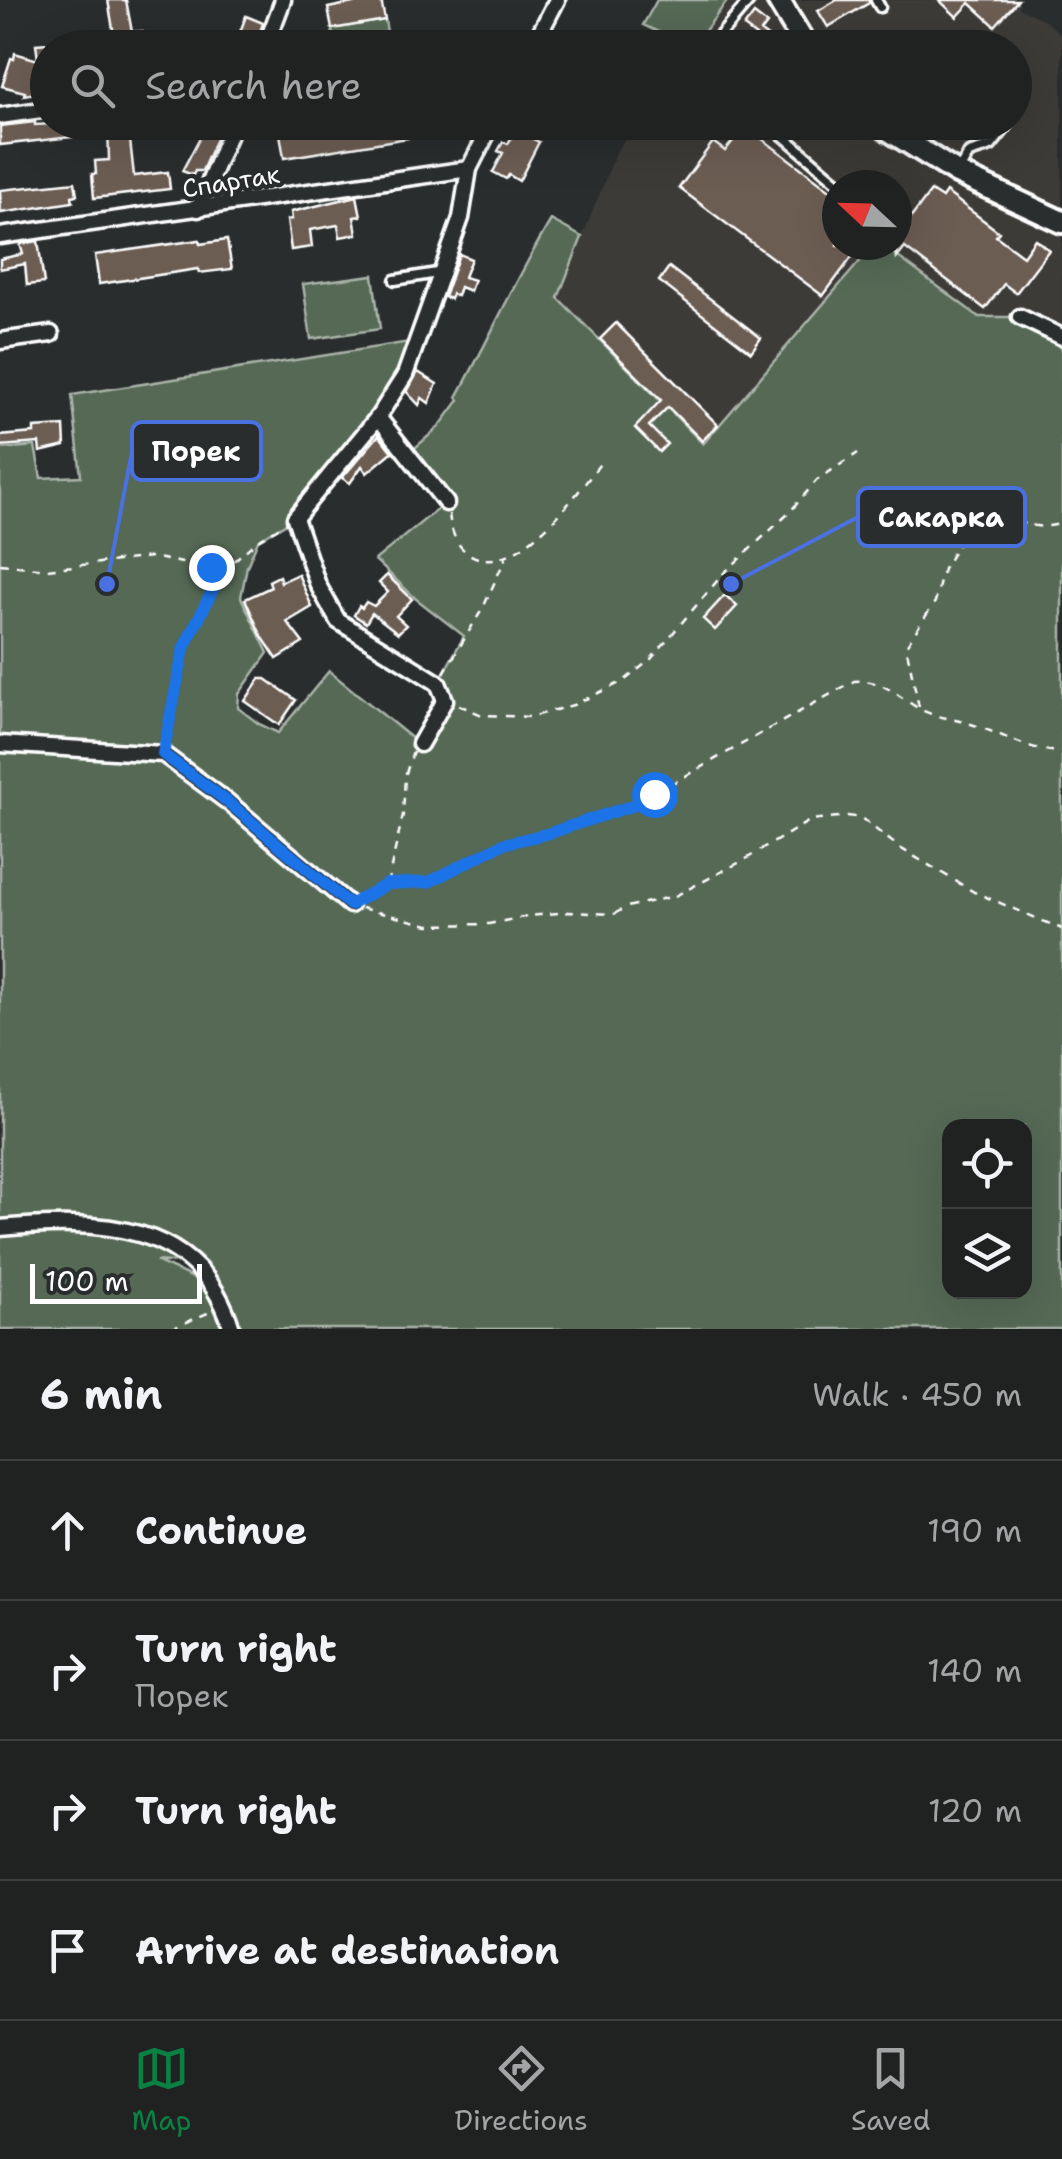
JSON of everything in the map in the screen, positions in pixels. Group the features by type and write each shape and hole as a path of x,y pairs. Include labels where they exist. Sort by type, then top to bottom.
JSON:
{"main road":[{"path":"778,0 796,30"},
{"path":"904,140 957,174 1062,222"}],"street":[{"path":"271,30 283,0"},
{"path":"541,30 557,0"},
{"path":"0,116 30,112"},
{"path":"198,209 227,140"},
{"path":"420,744 446,700 438,683 338,621 318,584 295,518 378,417 405,375 462,218 469,169 484,140"},
{"name":"Спартак","path":"0,236 469,169"},
{"path":"1020,317 1062,337"},
{"path":"0,341 51,334"},
{"path":"378,417 446,503"},
{"path":"0,744 163,754 242,813 350,905"},
{"path":"0,1228 41,1224 120,1228 150,1234 178,1249 224,1302 232,1329"}],"lane":[{"path":"725,30 750,0"},
{"path":"788,140 823,170"},
{"path":"957,174 969,152 991,146 996,140"},
{"path":"395,280 443,272"}],"path":[{"path":"446,700 482,715 530,717 573,705 624,681 651,659 723,574 789,514 817,480 858,452"},
{"path":"446,503 451,530 461,549 479,560 494,562 548,525 602,461"},
{"path":"919,709 906,646 935,602 943,569 977,513 998,514 1042,530 1062,523"},
{"path":"163,754 184,648 222,571 258,540 295,518"},
{"path":"438,683 483,608 507,555"},
{"path":"0,564 47,569 152,557 222,571"},
{"path":"350,905 387,884 429,882 503,844 634,805 854,681 864,680 900,693 919,709 1021,744 1062,752"},
{"path":"387,884 404,816 405,776 412,753 420,744"},
{"path":"350,905 429,925 489,924 568,912 614,914 675,896 811,820 847,816 861,818 900,848 974,892 1062,929"},
{"path":"170,1329 206,1315 224,1302"}],"shaded area":[{"path":"728,0 1019,0 1019,8 1044,20 1062,35 1062,337 1020,317 979,318 902,260 912,260 912,170 822,170 822,260 861,260 703,444 558,298 624,140 1032,140 1032,30 705,30"}],"green space":[{"path":"657,0 728,0 706,30 654,30 643,25"},
{"path":"385,20 387,30 332,30"},
{"path":"551,220 582,237 558,298 703,444 861,260 902,260 979,317 1020,317 1062,337 1062,1329 242,1329 226,1291 208,1265 156,1261 202,1282 223,1329 0,1329 0,449 35,446 41,478 81,476 72,395 416,341 405,375 295,518 258,540 247,566 241,597 268,653 239,694 238,708 278,733 329,671 419,744 445,700 438,683 464,636 375,560 445,503 408,454 439,427 459,400 457,397"},
{"path":"373,275 380,329 311,339 303,284"}],"building":[{"path":"108,0 126,0 132,30 113,30"},
{"path":"381,0 385,20 332,29 328,8"},
{"path":"837,0 869,3 828,27 818,11"},
{"path":"939,0 1018,0 995,26 970,3 957,17"},
{"path":"754,14 767,24 762,30 744,27"},
{"path":"246,16 263,23 261,30 241,30"},
{"path":"15,53 30,58 30,94 2,86"},
{"path":"30,123 30,140 45,140 0,145 0,126"},
{"path":"108,140 130,140 134,176 168,172 170,189 94,198 95,161 109,160"},
{"path":"199,140 215,140 202,171 193,175 182,171"},
{"path":"281,140 396,140 284,158"},
{"path":"510,140 539,142 519,181 493,172 503,153 498,151 503,142 508,144"},
{"path":"734,140 764,140 822,184 822,260 850,260 823,296 679,188 713,142 725,151"},
{"path":"75,182 77,195 72,196 73,202 1,213 0,190"},
{"path":"931,191 942,198 946,192 999,232 996,236 1023,256 1035,239 1049,250 1016,293 1004,284 985,309 912,253 912,216"},
{"path":"357,196 361,216 354,217 357,234 340,237 338,225 310,230 312,247 291,250 287,220 292,219 291,212"},
{"path":"199,240 200,244 227,240 232,269 199,273 198,269 99,284 95,255"},
{"path":"38,241 44,283 27,285 25,264 0,269 0,259 23,254 20,244"},
{"path":"459,254 471,259 464,277 474,280 470,291 460,287 457,296 452,294 450,299 444,297"},
{"path":"669,267 761,338 751,352 659,281"},
{"path":"616,323 718,425 702,441 668,407 649,426 667,444 659,452 635,428 661,400 600,339"},
{"path":"418,372 437,384 429,403 422,398 419,405 407,392"},
{"path":"64,426 65,446 40,452 39,443 0,446 0,436"},
{"path":"379,435 392,452 367,473 362,466 350,483 342,478"},
{"path":"298,574 312,607 287,622 303,643 277,659 245,599 271,587 269,581 279,576 281,582"},
{"path":"387,575 412,599 396,616 406,625 398,633 372,613 366,623 354,615 359,606 362,608 366,602 374,606 388,592 379,583"},
{"path":"725,595 737,606 715,630 703,619"},
{"path":"260,679 266,679 296,700 279,725 245,701"}],"place":[{"name":"Порек","path":"107,584"},
{"name":"Сакарка","path":"731,584"}],"route":[{"path":"211,567 222,571 184,648 172,692 163,754 228,802 350,905 387,884 429,882 503,844 550,833 634,805 654,794"}]}
